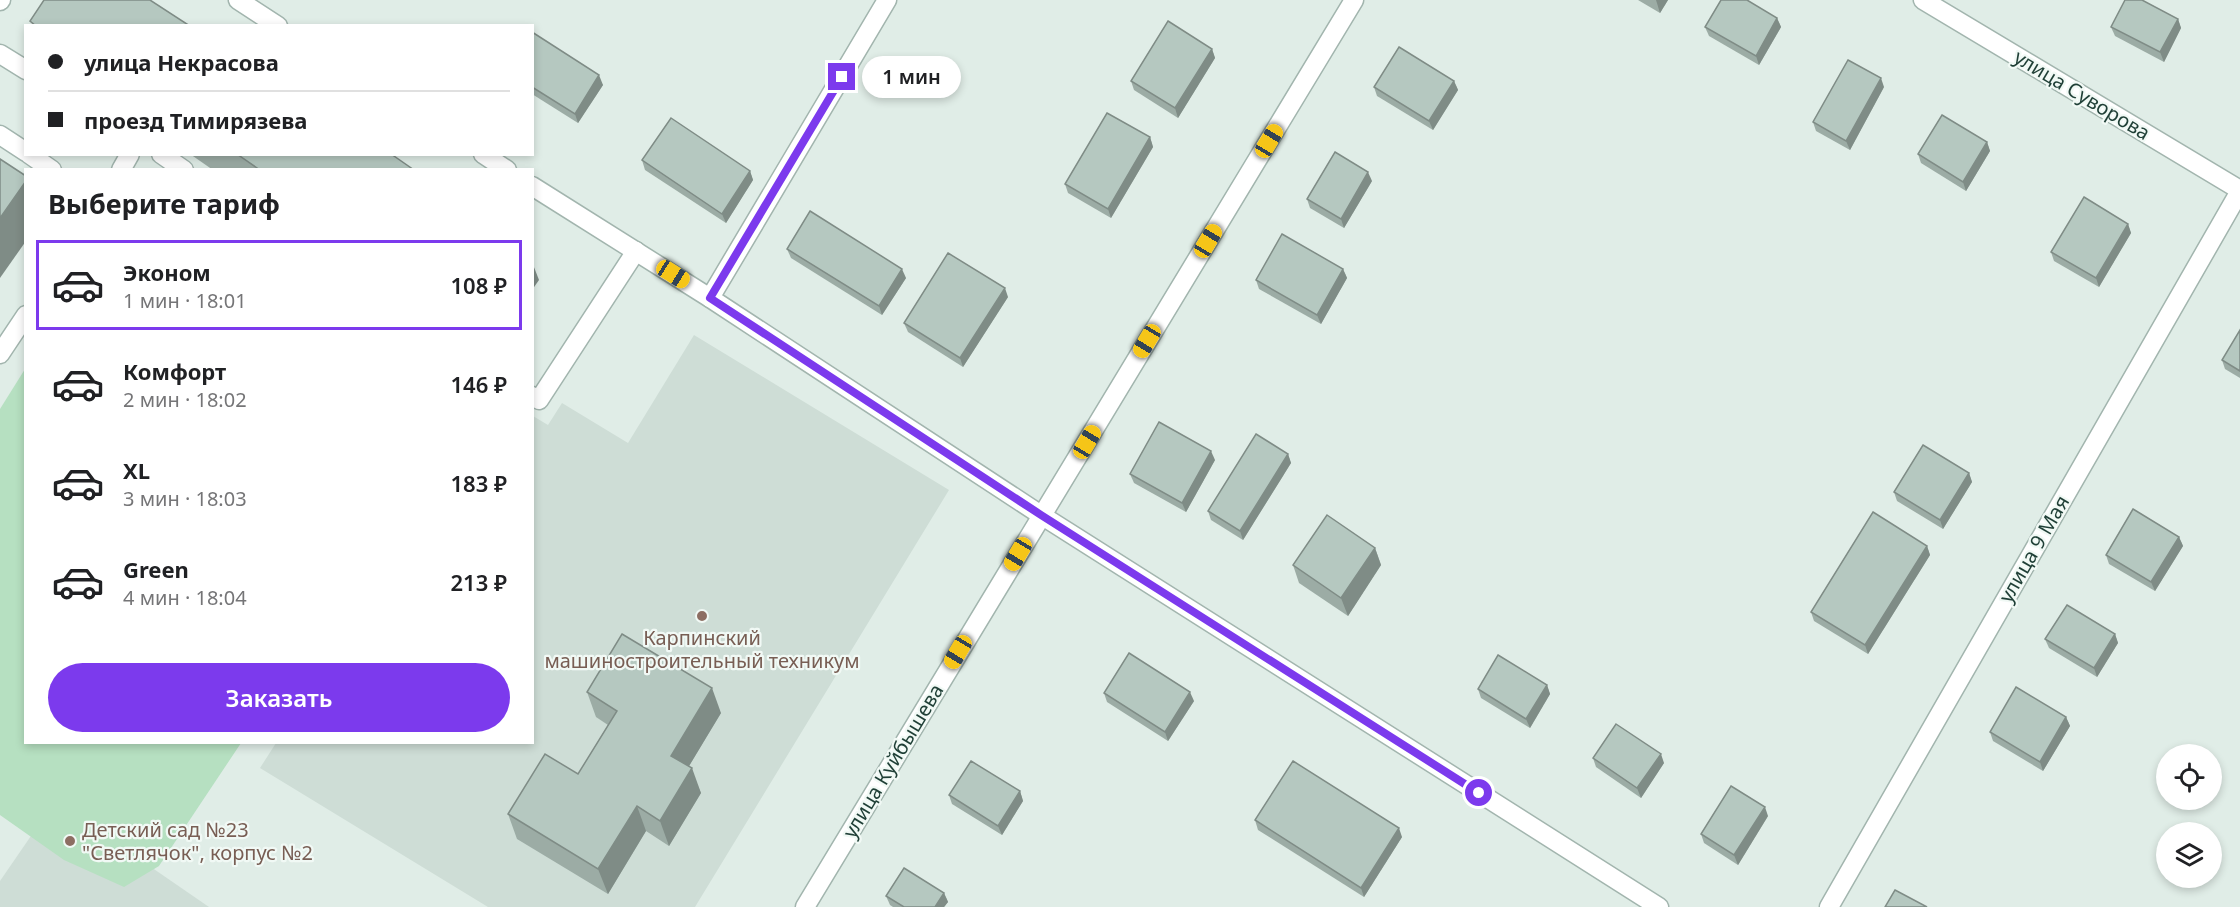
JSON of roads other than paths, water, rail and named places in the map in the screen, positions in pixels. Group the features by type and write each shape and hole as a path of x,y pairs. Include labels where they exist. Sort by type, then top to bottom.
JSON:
{"street":[{"path":"238,0 275,24"},
{"path":"710,298 887,0"},
{"name":"улица Куйбышева","path":"805,907 1354,0"},
{"name":"улица Суворова","path":"1923,0 2240,191"},
{"path":"0,54 24,69"},
{"path":"0,135 24,151"},
{"path":"31,156 49,168"},
{"path":"164,156 181,168"},
{"path":"486,156 504,168"},
{"path":"534,187 710,298 1041,515 1659,907"},
{"name":"улица 9 Мая","path":"1829,907 2240,191"},
{"path":"534,397 539,400 636,251"},
{"path":"0,354 24,318"}],"place":[{"name":"Карпинский машиностроительный техникум","path":"702,616"},
{"name":"Детский сад №23 \"Светлячок\", корпус №2","path":"70,841"}]}
